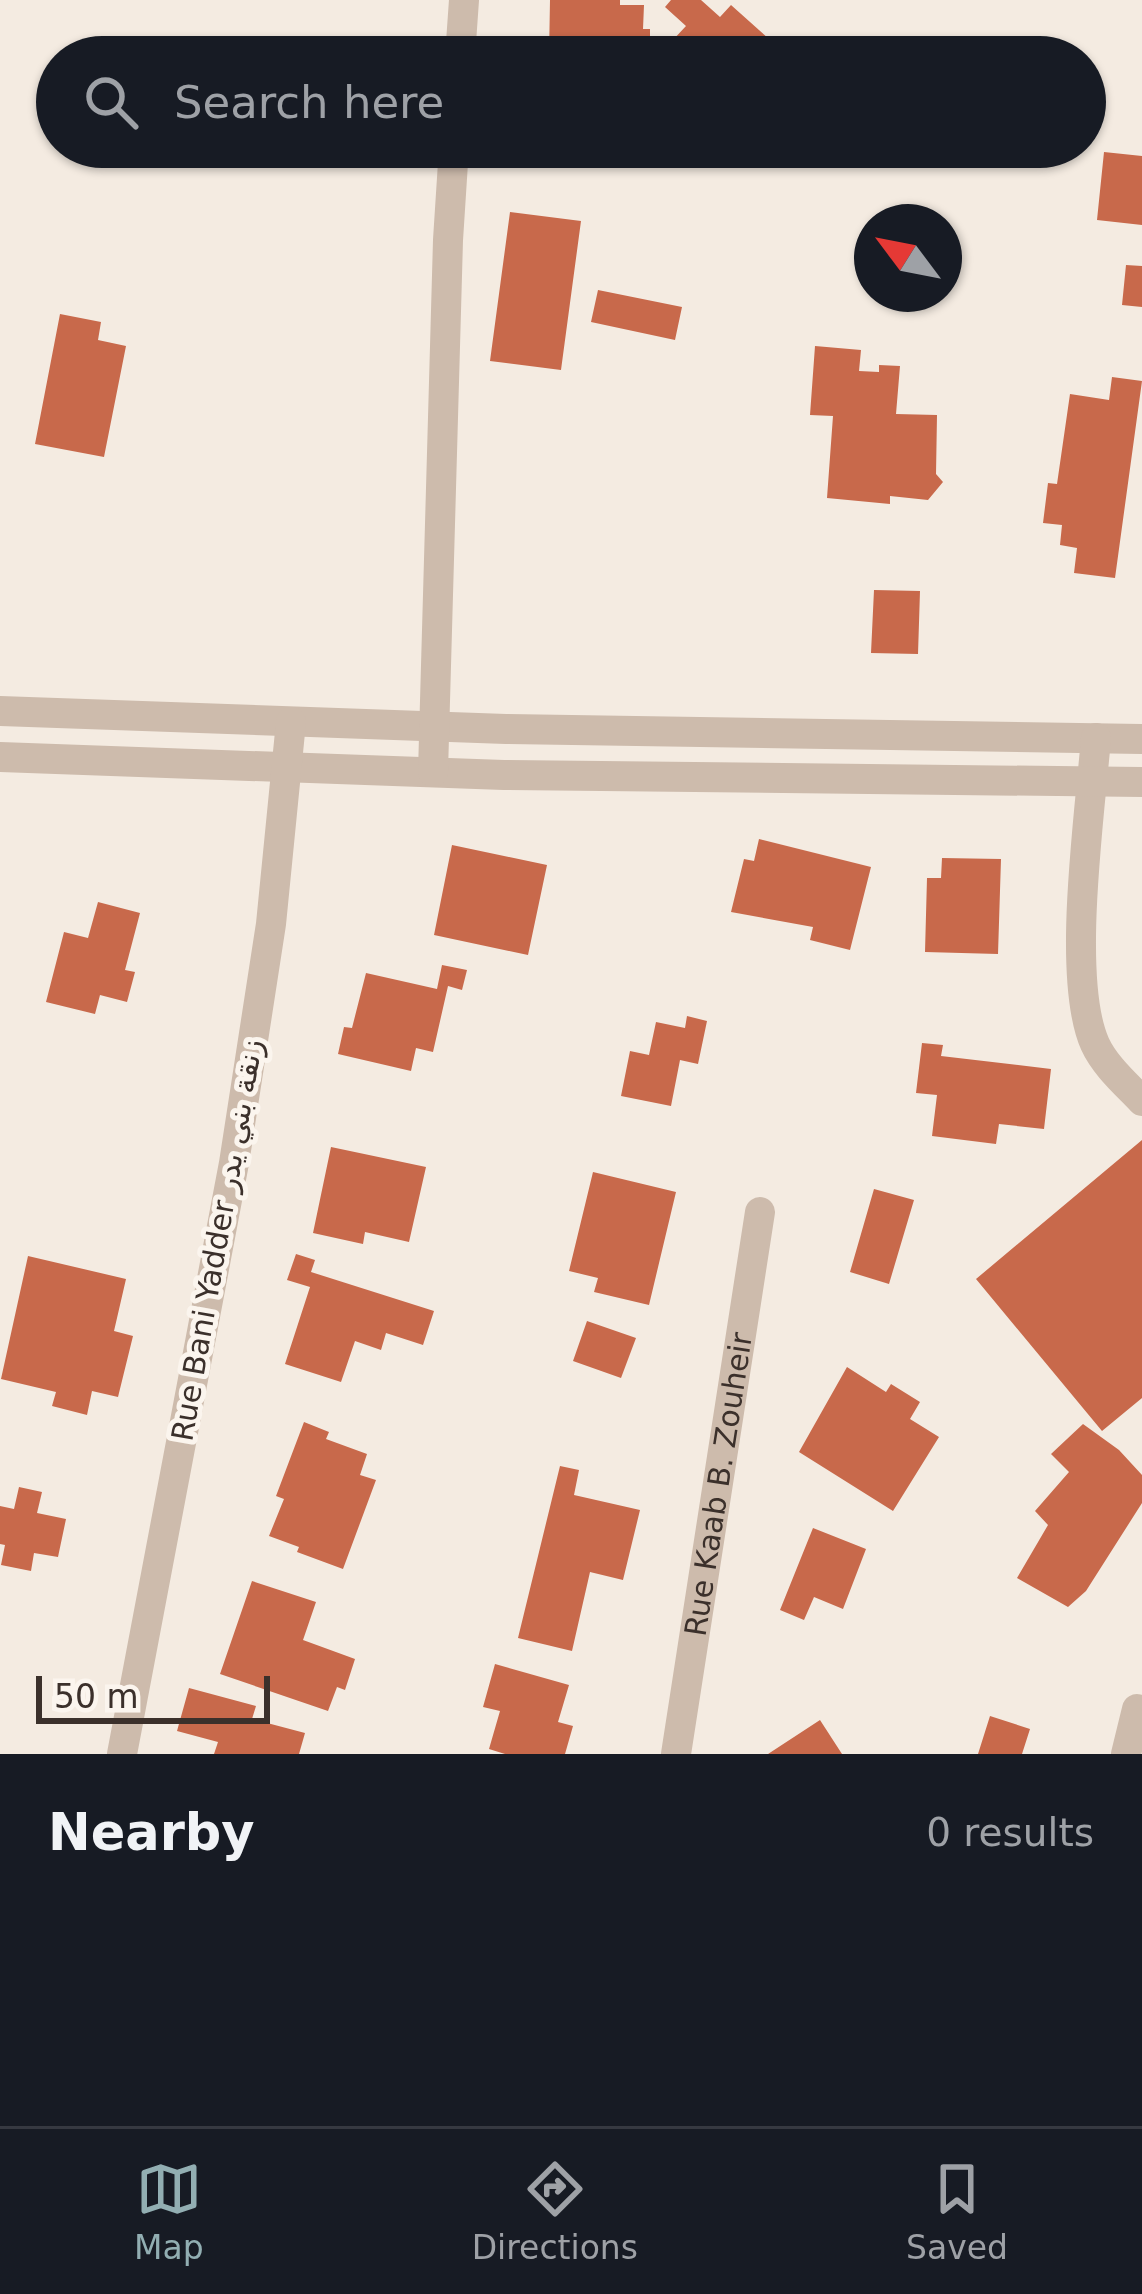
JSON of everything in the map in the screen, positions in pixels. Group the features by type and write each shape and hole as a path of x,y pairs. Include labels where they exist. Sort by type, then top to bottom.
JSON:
{"street":[{"path":"461,36 464,0"},
{"path":"434,772 453,168"},
{"path":"0,711 435,727 1142,740"},
{"name":"Rue Bani Yadder زنقة بني يدر","path":"122,1754 234,1163 271,924 291,722"},
{"path":"1096,738 1082,957 1084,1008 1100,1052 1142,1101"},
{"path":"0,757 434,772 1142,782"},
{"name":"Rue Kaab B. Zouheir","path":"676,1754 760,1212"},
{"path":"1126,1754 1137,1709"}],"building":[{"path":"550,0 620,0 620,5 644,5 643,29 650,29 650,36 549,36"},
{"path":"671,0 701,0 720,17 731,5 766,36 677,36 686,26 665,7"},
{"path":"1106,152 1142,156 1142,225 1097,220"},
{"path":"510,212 581,221 561,370 490,361"},
{"path":"1126,265 1142,266 1142,307 1122,305"},
{"path":"598,290 682,307 675,340 591,322"},
{"path":"60,314 101,322 98,340 126,346 104,457 35,444"},
{"path":"815,346 861,350 859,371 900,366 896,414 937,415 936,474 943,482 928,500 890,496 890,504 827,498 833,416 810,415"},
{"path":"1112,377 1142,381 1115,578 1074,573 1077,548 1060,545 1062,525 1043,523 1048,483 1057,484 1070,394 1109,400"},
{"path":"874,590 920,591 918,654 871,653"},
{"path":"759,839 871,867 850,950 810,940 813,927 731,912 744,859 754,861"},
{"path":"452,845 547,865 528,955 434,935"},
{"path":"942,858 1001,859 998,954 925,952 927,878 941,878"},
{"path":"98,902 140,913 125,970 135,972 127,1002 100,995 95,1014 46,1002 64,932 88,938"},
{"path":"442,965 467,970 462,990 448,986 433,1052 416,1048 411,1071 338,1054 344,1027 352,1028 366,973 437,989"},
{"path":"687,1016 707,1021 698,1064 680,1060 671,1106 621,1096 630,1051 649,1055 656,1022 685,1028"},
{"path":"922,1043 943,1045 941,1056 1051,1069 1044,1129 999,1124 996,1144 932,1136 937,1095 916,1093"},
{"path":"1142,1140 1142,1398 1102,1431 976,1279"},
{"path":"331,1147 426,1167 409,1242 365,1232 363,1244 313,1233"},
{"path":"593,1172 676,1192 649,1305 594,1292 598,1278 569,1271"},
{"path":"874,1189 914,1200 889,1284 850,1272"},
{"path":"296,1254 315,1260 311,1272 434,1311 423,1345 386,1333 381,1350 355,1341 341,1382 285,1364 310,1287 287,1280"},
{"path":"28,1256 126,1279 114,1331 133,1336 118,1397 92,1391 87,1415 52,1406 56,1392 1,1379"},
{"path":"587,1321 636,1338 621,1378 573,1361"},
{"path":"847,1367 886,1392 891,1384 920,1402 910,1419 939,1437 893,1511 799,1452"},
{"path":"304,1422 329,1432 326,1439 367,1454 360,1475 376,1480 343,1569 269,1536 284,1499 276,1496"},
{"path":"1083,1424 1119,1450 1142,1475 1142,1503 1086,1591 1068,1607 1017,1578 1048,1525 1035,1511 1069,1472 1051,1454"},
{"path":"560,1466 579,1470 574,1495 640,1510 623,1580 590,1572 572,1651 518,1638"},
{"path":"19,1487 42,1492 37,1513 66,1519 58,1557 34,1553 31,1571 1,1565 5,1545 0,1544 0,1506 14,1509"},
{"path":"813,1528 866,1549 843,1609 814,1597 804,1620 780,1610"},
{"path":"252,1581 316,1602 303,1640 355,1659 345,1690 337,1687 328,1711 220,1674"},
{"path":"495,1664 569,1685 558,1722 573,1726 565,1754 505,1754 489,1749 500,1711 483,1707"},
{"path":"189,1688 256,1706 252,1719 305,1733 299,1754 214,1754 218,1742 177,1731"},
{"path":"990,1716 1030,1729 1022,1754 978,1754"},
{"path":"820,1720 842,1754 768,1754"}]}
